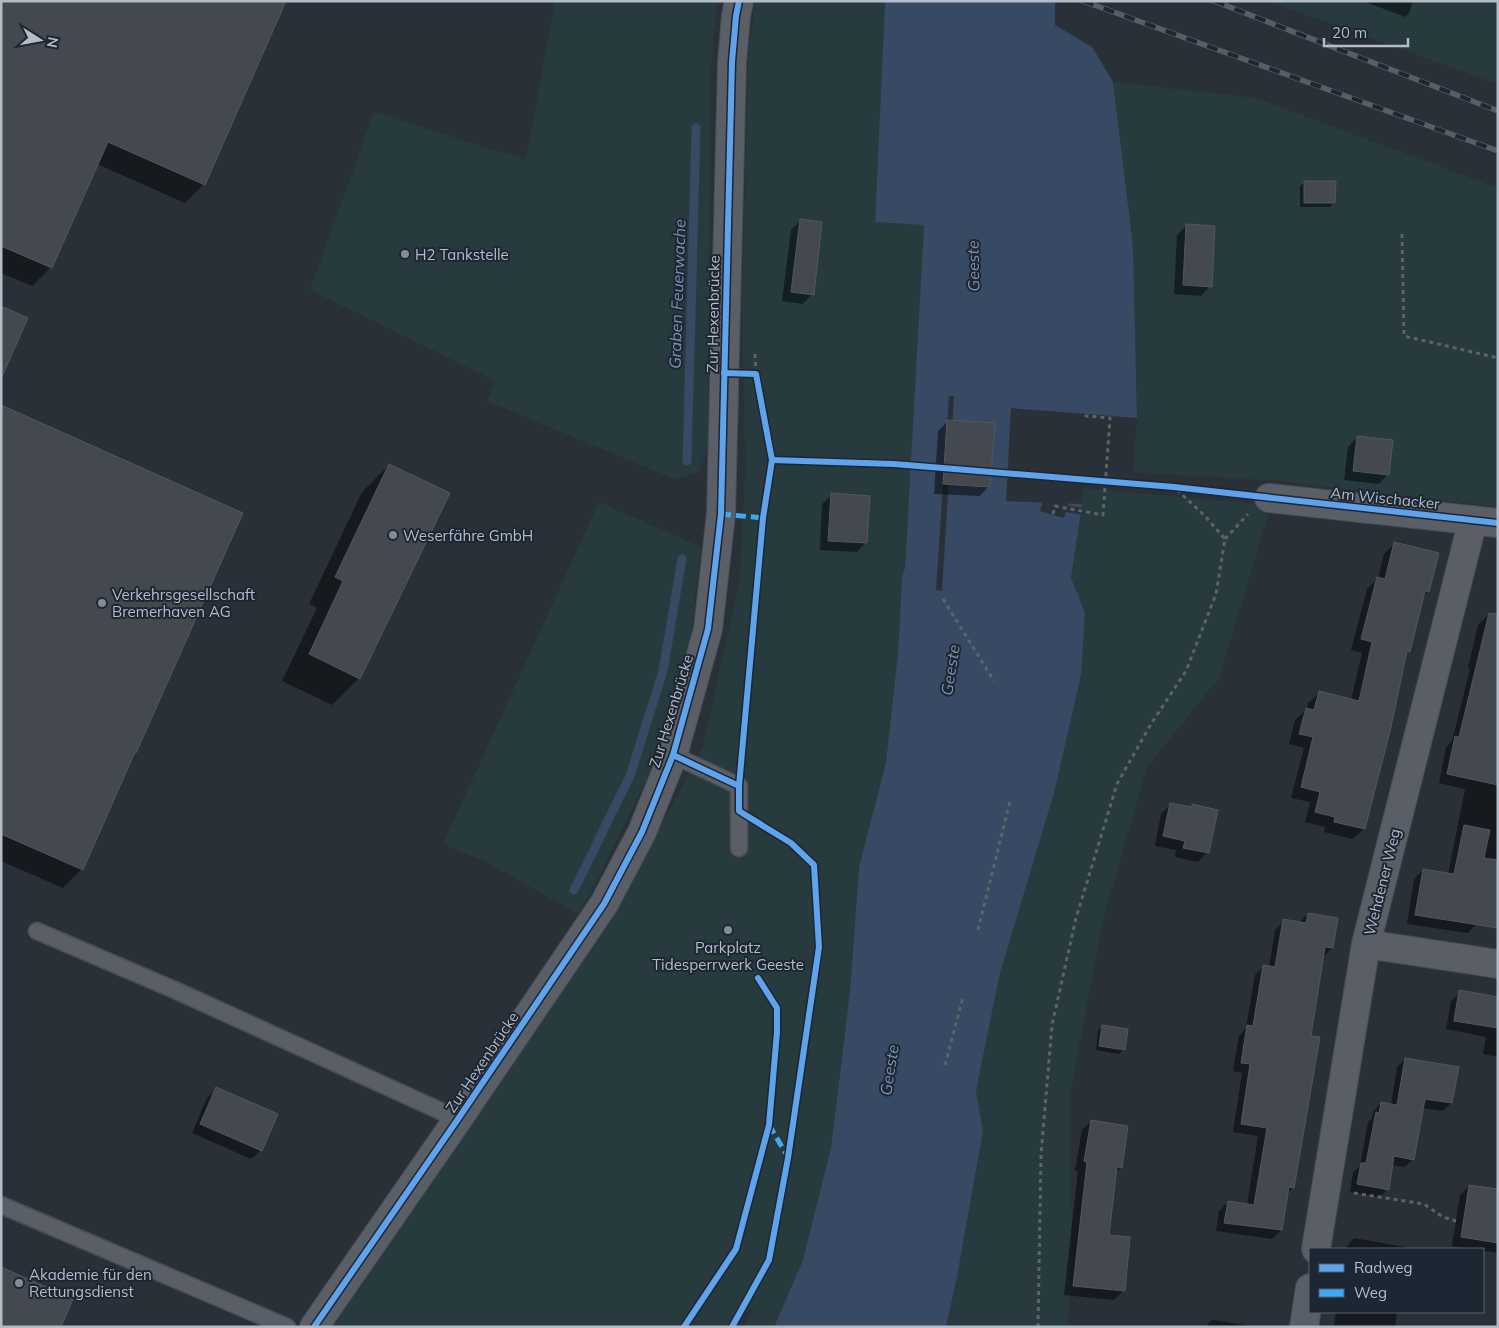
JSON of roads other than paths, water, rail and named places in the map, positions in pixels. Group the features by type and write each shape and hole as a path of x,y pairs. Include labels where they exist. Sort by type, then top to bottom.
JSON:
{"street":[{"name":"Zur Hexenbrücke","path":"314,1327 604,904 642,832 673,755 708,628 720,514 732,62 738,1"},
{"name":"Am Wischacker","path":"1269,498 1485,521"},
{"name":"Wehdener Weg","path":"1316,1248 1366,944 1485,521"},
{"path":"1366,944 1498,964"},
{"path":"1304,1327 1309,1294"}],"lane":[{"path":"673,755 738,786 739,848"},
{"path":"37,931 176,991 458,1119"},
{"path":"1,1205 287,1327"}],"water":[{"name":"Geeste","path":"885,1 1055,1 1055,25 1092,47 1113,82 1133,246 1137,418 1011,408 1006,501 1082,504 1071,578 1085,612 1081,675 1054,793 1000,973 976,1091 983,1131 957,1277 946,1327 774,1327 803,1260 831,1148 850,991 859,867 886,762 898,653 902,576 905,568 924,225 875,222","holes":["949,396 954,396 942,591 936,590"]}],"waterway":[{"name":"Graben Feuerwache","path":"687,461 696,128"},
{"name":"Graben Feuerwache","path":"574,890 630,776 663,671 682,559"}],"railway":[{"path":"1083,1 1498,151"},
{"path":"1214,1 1498,111"}],"place":[{"name":"H2 Tankstelle","path":"405,254"},
{"name":"Weserfähre GmbH","path":"393,535"},
{"name":"Verkehrsgesellschaft Bremerhaven AG","path":"102,603"},
{"name":"Parkplatz Tidesperrwerk Geeste","path":"728,930"},
{"name":"Akademie für den Rettungsdienst","path":"19,1283"}]}
